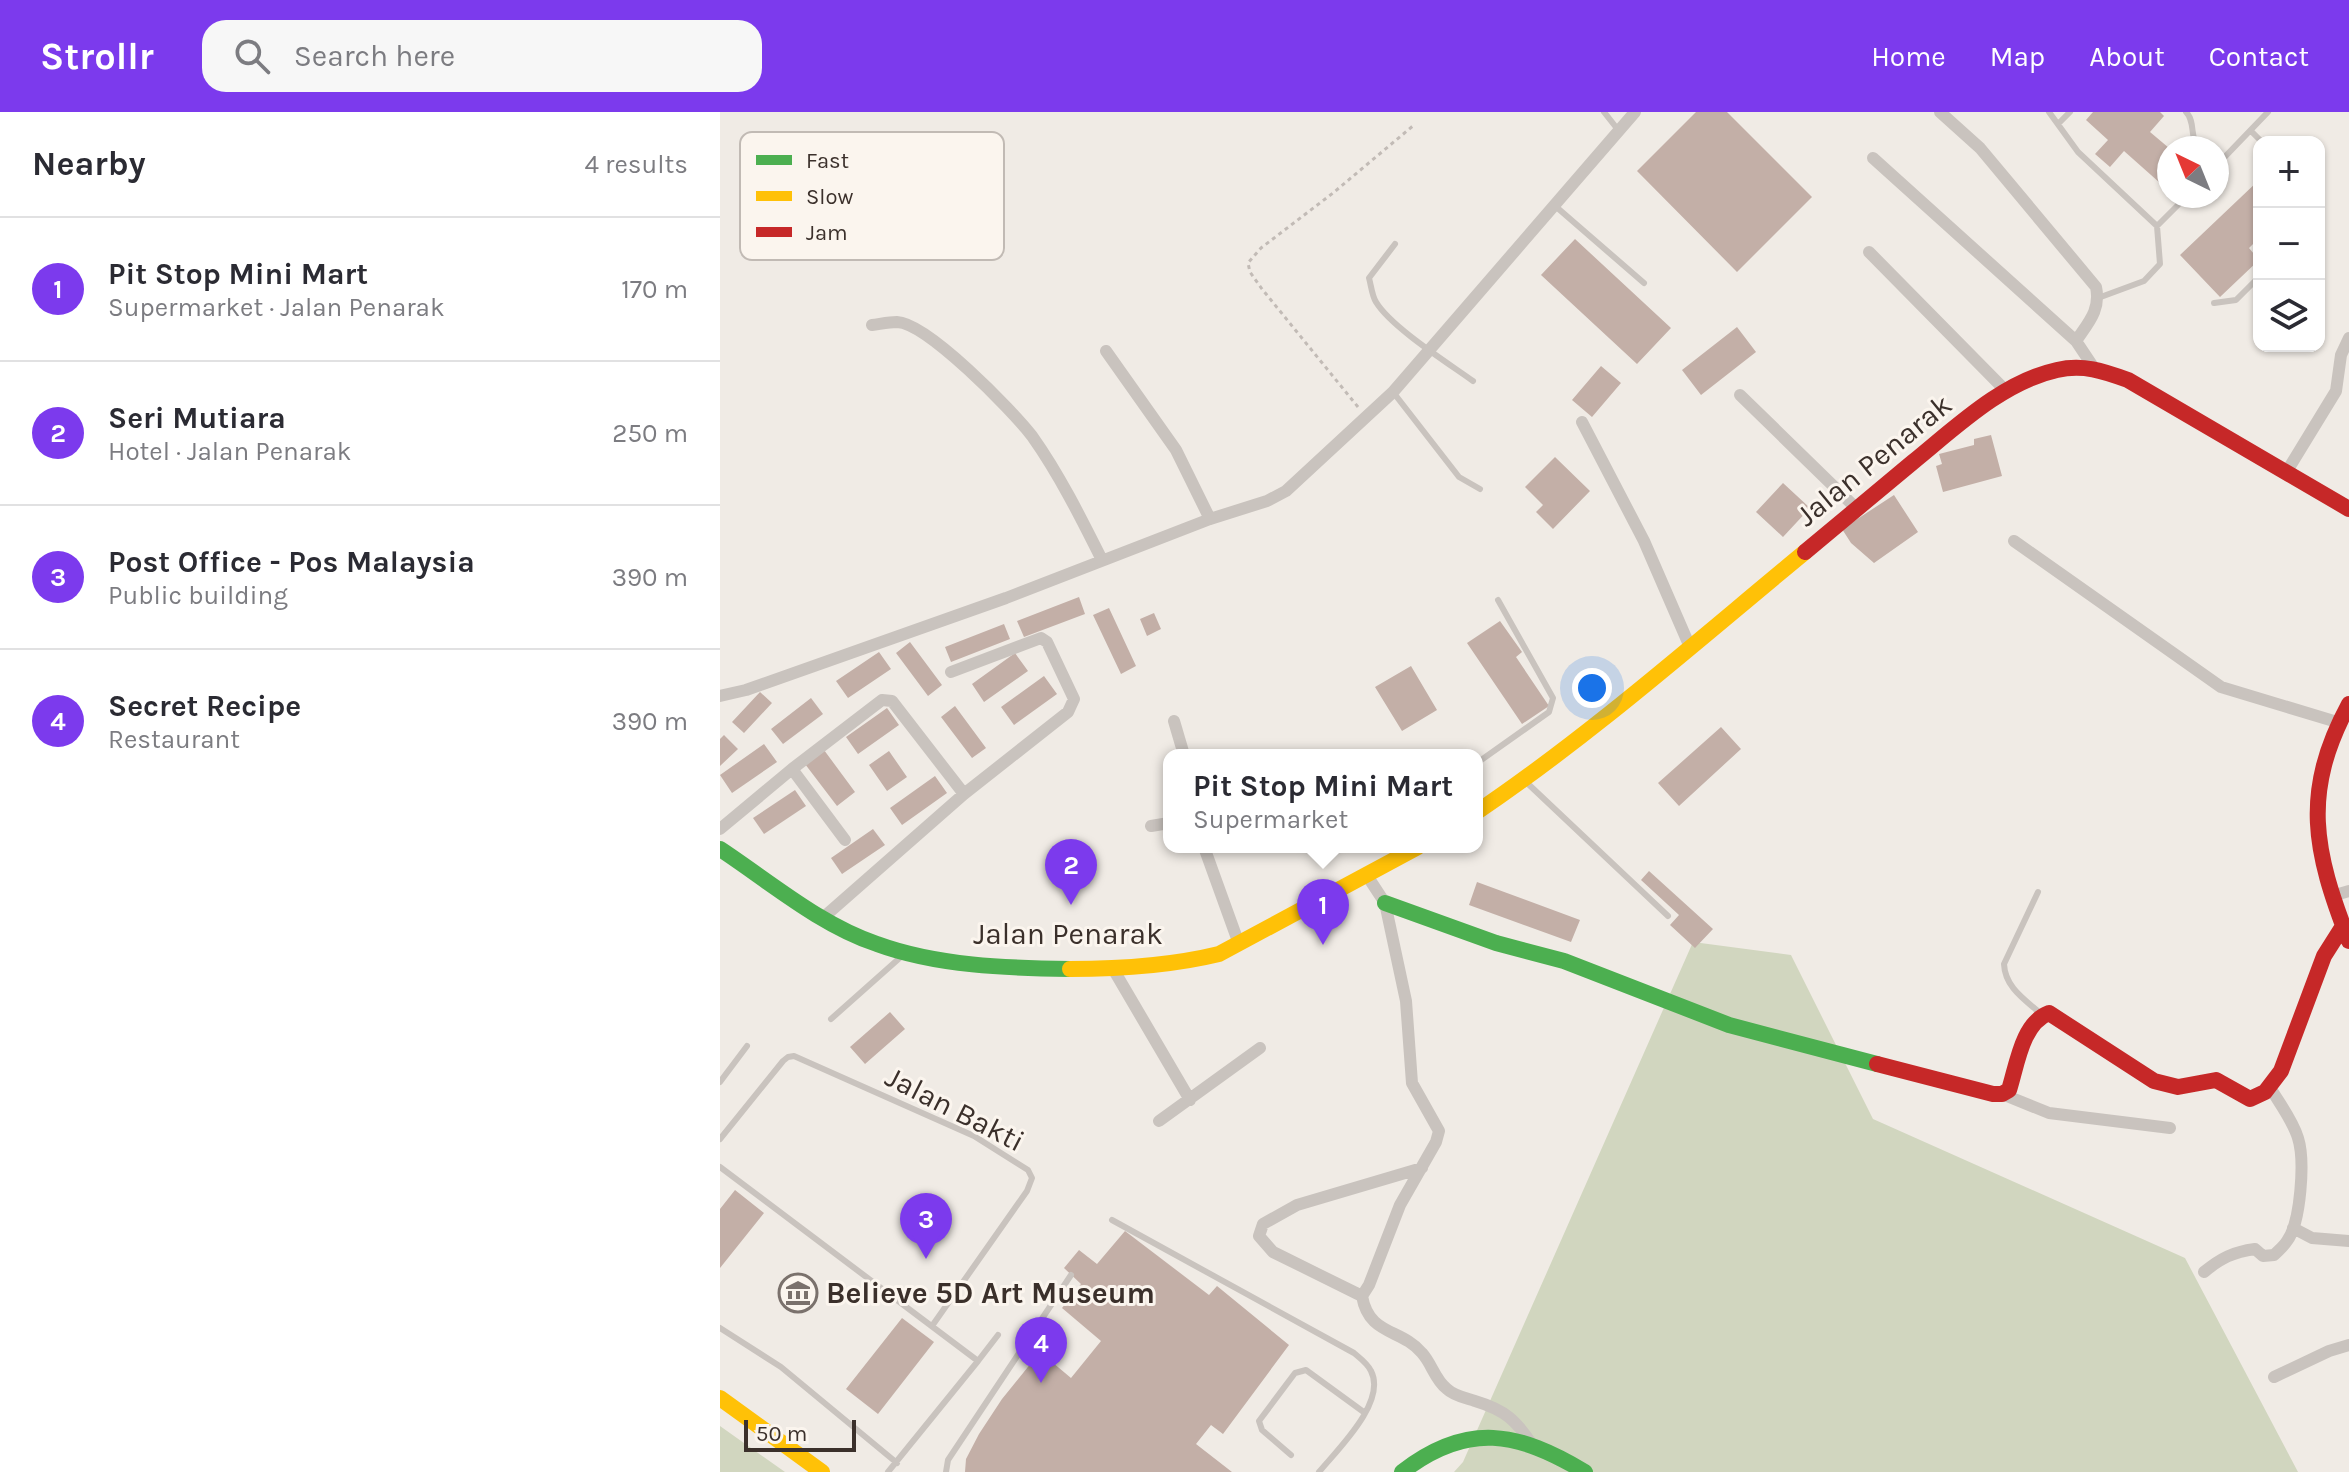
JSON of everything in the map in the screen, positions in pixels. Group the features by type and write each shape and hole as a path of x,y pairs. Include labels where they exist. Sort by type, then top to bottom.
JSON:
{"street":[{"path":"720,696 798,672 1006,598 1210,519 1267,501 1286,491 1393,392 1635,112"},
{"path":"1940,112 1980,148 2096,287 2096,311 2076,341"},
{"path":"1873,158 2076,341 2094,368"},
{"path":"1869,252 2006,391"},
{"path":"872,325 898,322 921,330 958,360 1031,435 1073,503 1102,560"},
{"path":"2287,471 2336,391 2341,355 2349,338"},
{"path":"1106,351 1176,450 1210,519"},
{"name":"Jalan Penarak","path":"1483,808 1602,720 1962,422 2006,391 2039,375 2072,368 2094,368 2128,380 2349,509"},
{"path":"2336,391 2349,388"},
{"path":"1740,395 1857,509"},
{"path":"1582,422 1644,541 1690,647"},
{"path":"2014,541 2221,687 2337,722"},
{"path":"825,916 964,794 1068,712 1074,699 1047,642 1041,638 951,672"},
{"path":"720,829 792,769 887,699 892,701 964,794"},
{"path":"2002,1094 2009,1090 2031,1023 2041,1014 2049,1013 2169,1088 2185,1088 2216,1080 2250,1099 2262,1096 2271,1089 2281,1071 2324,956 2346,934 2316,837 2316,788 2323,757 2337,722 2349,704"},
{"path":"1174,721 1182,749"},
{"path":"792,769 845,840"},
{"path":"1151,826 1163,824"},
{"name":"Jalan Penarak","path":"720,849 851,933 878,946 969,963 1112,967 1150,967 1218,954 1406,853"},
{"path":"1206,853 1239,944"},
{"path":"1366,874 1385,903 1406,1001 1412,1083 1439,1131 1436,1142 1400,1205 1362,1296 1365,1310 1377,1325 1391,1335 1414,1344 1446,1389 1510,1415 1533,1446"},
{"path":"2332,896 2349,891"},
{"path":"1385,903 1496,943 1564,961 1729,1025 2002,1094 2049,1113 2170,1128"},
{"path":"1112,967 1190,1100"},
{"path":"1159,1121 1260,1048"},
{"path":"2204,1272 2222,1258 2239,1251 2255,1249 2263,1256 2274,1255 2287,1241 2293,1228 2301,1158 2298,1138 2271,1089"},
{"path":"1362,1296 1273,1252 1259,1236 1263,1224 1297,1205 1422,1168"},
{"path":"2293,1228 2312,1238 2349,1241"},
{"path":"2274,1377 2349,1345"},
{"path":"720,1398 822,1472"},
{"path":"1402,1472 1437,1450 1467,1441 1511,1438 1585,1472"}],"lane":[{"path":"1604,112 1619,131"},
{"path":"2049,112 2078,152 2157,226 2160,264 2144,281 2098,298"},
{"path":"2058,124 2070,112"},
{"path":"2186,112 2191,118 2193,136"},
{"path":"2229,153 2268,112"},
{"path":"2251,131 2256,136"},
{"path":"1554,205 1644,283"},
{"path":"2157,226 2175,208"},
{"path":"1395,244 1369,278 1375,301 1391,319 1430,351 1473,381"},
{"path":"2214,303 2236,300 2256,280"},
{"path":"1393,392 1459,477 1480,489"},
{"path":"1483,759 1549,712 1553,698 1498,600"},
{"path":"1524,780 1668,916"},
{"path":"2038,892 2004,964 2004,977 2041,1014"},
{"path":"831,1019 906,953"},
{"path":"720,1082 747,1046"},
{"name":"Jalan Bakti","path":"720,1139 783,1061 794,1056 974,1136 1028,1170 1032,1178 1027,1191 932,1326"},
{"path":"720,1167 978,1361"},
{"path":"1112,1220 1354,1353 1370,1368 1375,1395 1365,1413 1319,1472"},
{"path":"946,1472 948,1460 1071,1275"},
{"path":"720,1328 781,1367 823,1399 897,1463"},
{"path":"888,1472 998,1335"},
{"path":"1291,1455 1262,1430 1259,1421 1300,1370 1306,1370 1365,1413"}],"path":[{"path":"1366,416 1262,289 1250,272 1248,263 1261,248 1414,125"}],"green space":[{"path":"1693,942 1791,955 1873,1119 2185,1258 2298,1472 1454,1472 1463,1462"},
{"path":"720,1426 785,1472 720,1472"}],"building":[{"path":"1696,112 1727,112 1812,197 1737,272 1637,171"},
{"path":"2093,112 2160,112 2164,116 2150,132 2157,138 2157,180 2124,151 2110,167 2095,154 2108,140 2086,120"},
{"path":"2253,186 2253,244 2249,248 2253,253 2253,266 2220,297 2180,255"},
{"path":"1575,239 1671,328 1637,364 1541,275"},
{"path":"1737,327 1756,352 1701,395 1682,370"},
{"path":"1601,366 1621,383 1592,417 1572,400"},
{"path":"1991,435 2002,476 1943,492 1936,466 1942,464 1939,454 1974,445 1974,439"},
{"path":"1555,457 1590,491 1553,529 1536,512 1543,505 1525,487"},
{"path":"1783,483 1810,508 1783,537 1756,512"},
{"path":"1894,495 1918,532 1874,563 1851,543 1842,529"},
{"path":"1079,597 1085,614 1024,637 1017,621"},
{"path":"1109,608 1136,666 1121,674 1093,615"},
{"path":"1154,613 1161,629 1147,636 1140,619"},
{"path":"1500,621 1522,652 1516,657 1549,706 1522,724 1467,643"},
{"path":"1004,624 1010,639 951,662 945,647"},
{"path":"910,642 942,685 928,696 896,653"},
{"path":"879,652 891,669 848,698 836,681"},
{"path":"1015,653 1028,671 984,702 972,684"},
{"path":"1411,666 1437,710 1402,731 1375,687"},
{"path":"1044,676 1057,694 1014,725 1001,707"},
{"path":"760,692 772,703 744,733 732,722"},
{"path":"811,698 823,714 783,744 771,729"},
{"path":"955,706 986,748 972,758 941,717"},
{"path":"887,708 899,725 858,754 846,737"},
{"path":"1721,727 1741,749 1679,806 1658,783"},
{"path":"724,735 738,749 720,766 720,739"},
{"path":"764,744 777,762 732,793 720,775"},
{"path":"824,750 855,792 837,806 805,764"},
{"path":"889,751 907,777 887,791 869,765"},
{"path":"935,776 947,793 902,825 890,808"},
{"path":"795,790 806,806 764,834 753,818"},
{"path":"873,829 885,845 842,874 831,858"},
{"path":"1649,871 1713,929 1695,948 1670,925 1679,915 1641,880"},
{"path":"1477,882 1580,920 1571,942 1469,905"},
{"path":"890,1012 905,1029 865,1064 850,1047"},
{"path":"735,1190 764,1213 720,1268 720,1209"},
{"path":"1125,1231 1209,1295 1217,1286 1289,1345 1223,1434 1211,1425 1196,1444 1232,1472 965,1472 966,1459 979,1434 1002,1399 1040,1352 1071,1378 1101,1341 1062,1308 1081,1284 1064,1268 1079,1250 1097,1264"},
{"path":"902,1318 934,1342 878,1414 846,1389"}],"traffic: fast":[{"path":"720,849 815,914 877,944 948,961 1070,969"},
{"path":"1385,903 1496,943 1564,961 1729,1025 1877,1064"},
{"path":"1402,1472 1449,1445 1471,1439 1493,1438 1537,1448 1585,1472"}],"traffic: slow":[{"path":"1483,808 1603,719 1805,552"},
{"path":"1070,969 1145,966 1219,954 1407,853"},
{"path":"720,1398 822,1472"}],"traffic: jam":[{"path":"1805,552 1945,435 1998,395 2037,376 2066,368 2093,369 2128,380 2349,509"},
{"path":"2349,704 2324,766 2318,822 2327,879 2349,941"},
{"path":"1877,1064 2002,1094 2009,1090 2018,1057 2032,1026 2049,1013 2154,1081 2178,1087 2216,1080 2250,1099 2265,1092 2281,1071 2324,956 2343,926"}],"place":[{"name":"Seri Mutiara","path":"1071,905"},
{"name":"Pit Stop Mini Mart","path":"1323,945"},
{"name":"Post Office - Pos Malaysia","path":"926,1259"},
{"name":"Believe 5D Art Museum","path":"798,1293"},
{"name":"Secret Recipe","path":"1041,1383"}]}
